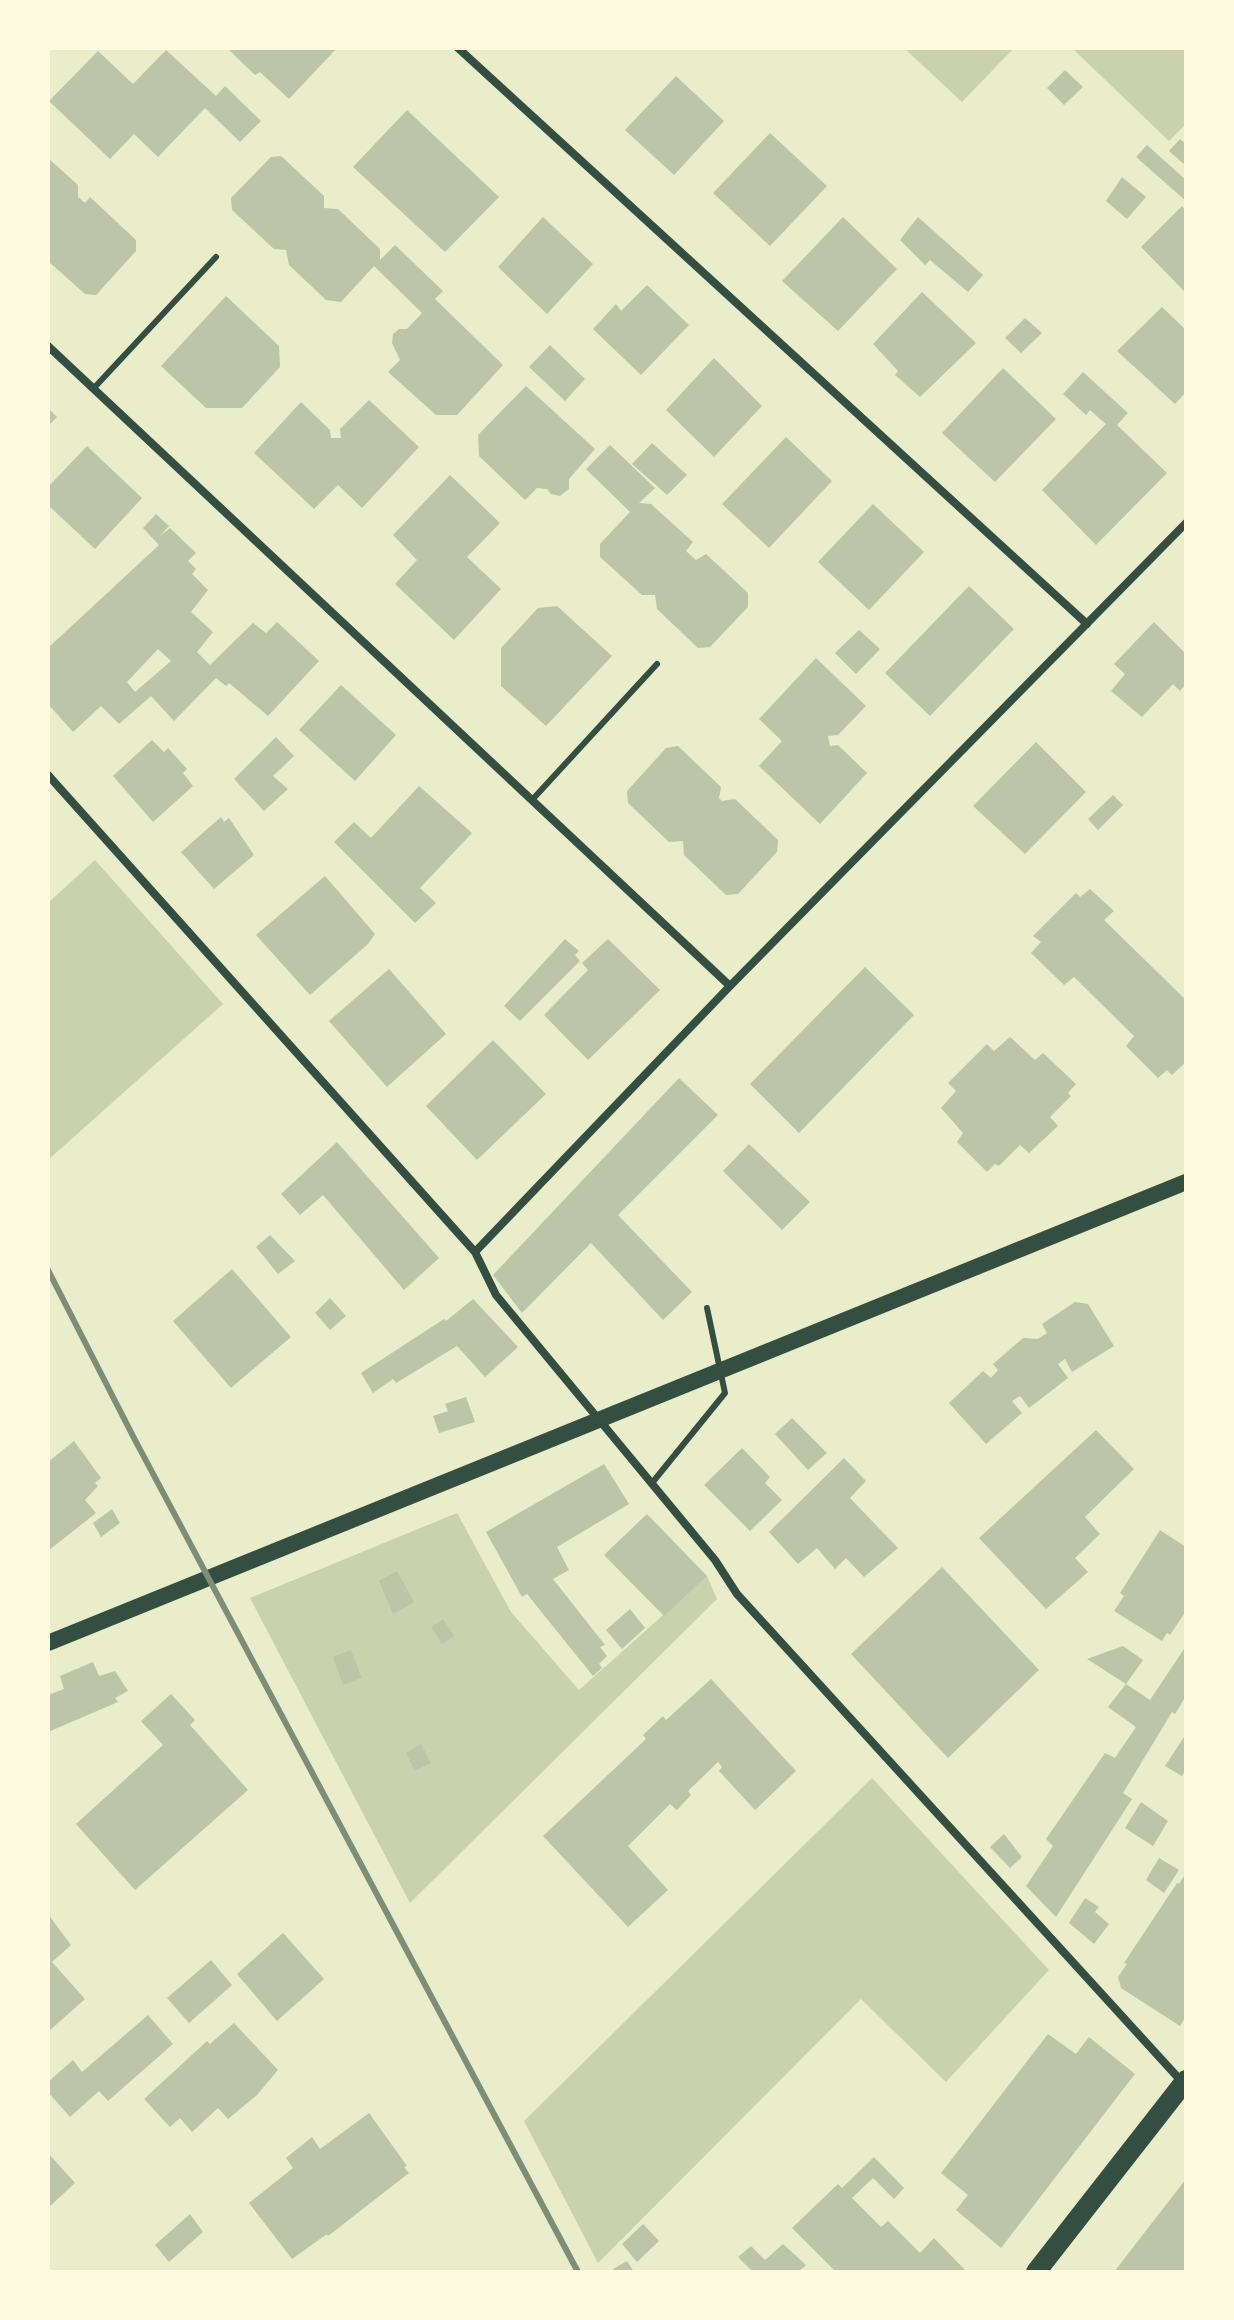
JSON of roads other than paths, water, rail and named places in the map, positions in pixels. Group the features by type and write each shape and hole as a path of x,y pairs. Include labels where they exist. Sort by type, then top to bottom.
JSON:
{"main road":[{"path":"48,1643 1186,1182"},
{"path":"1036,2272 1185,2082"}],"street":[{"path":"458,48 1087,624"},
{"path":"48,346 730,986"},
{"path":"475,1252 730,986 1186,523"},
{"path":"48,775 475,1252 496,1295 715,1560 737,1594 1185,2082"}],"lane":[{"path":"93,389 216,257"},
{"path":"532,800 657,664"},
{"path":"652,1483 725,1393 707,1308"}],"railway":[{"path":"48,1270 135,1440 578,2272"}]}
